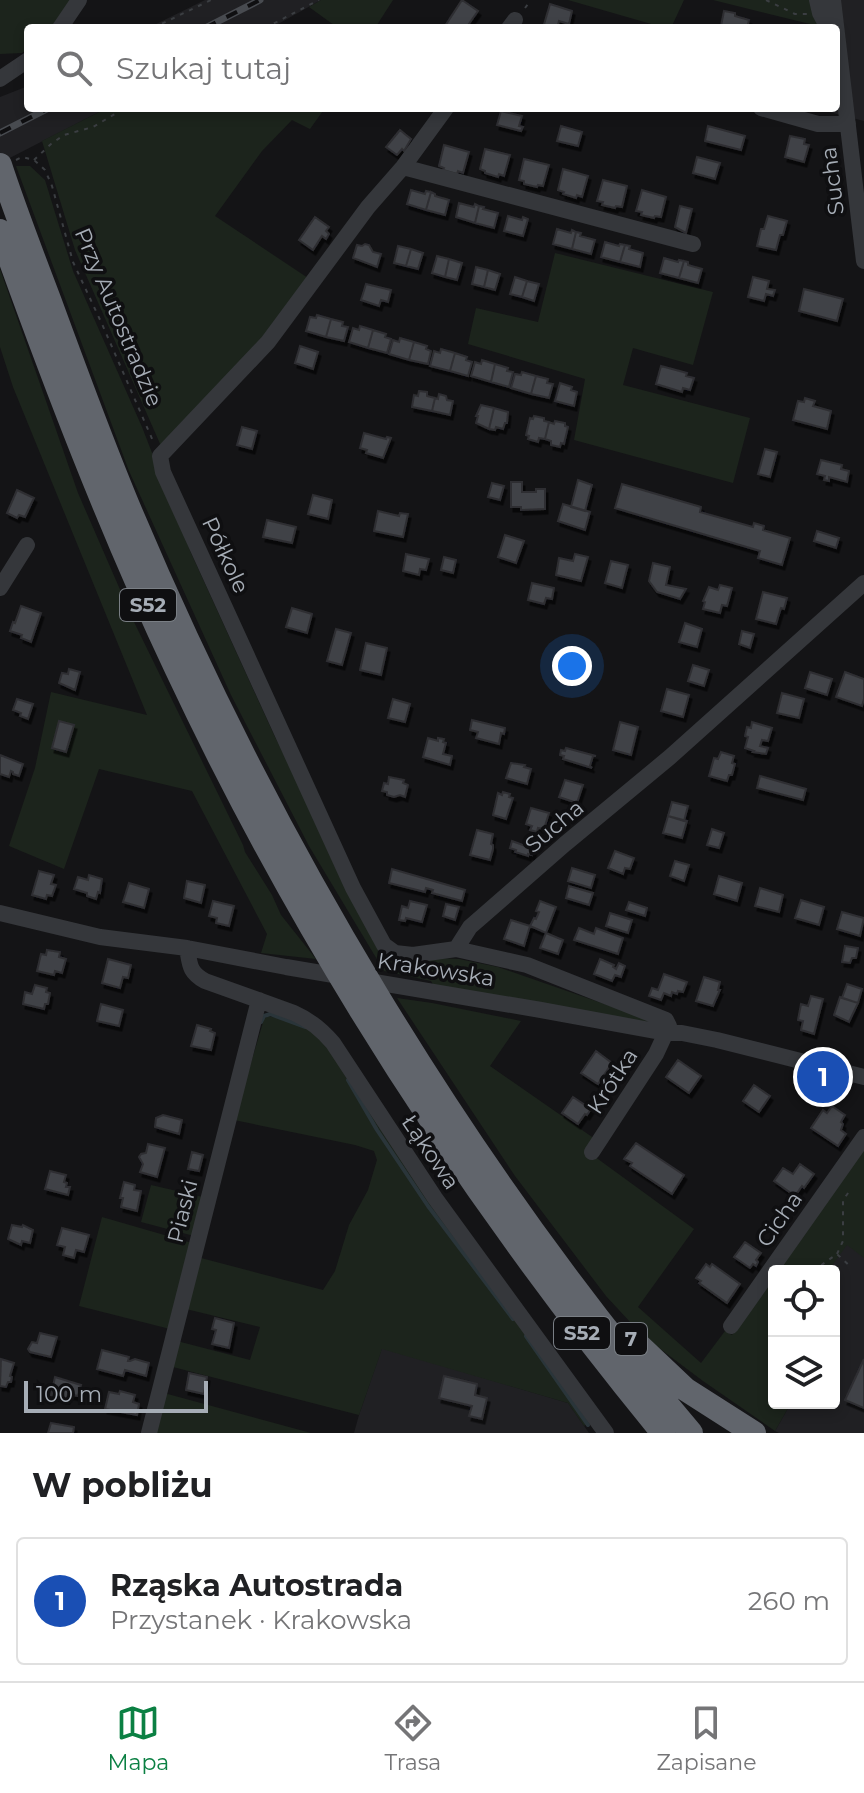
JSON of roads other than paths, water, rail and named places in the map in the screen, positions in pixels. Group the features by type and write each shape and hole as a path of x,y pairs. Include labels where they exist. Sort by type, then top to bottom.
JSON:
{"highway":[{"name":"S52","path":"10,169 87,404 180,622 247,761 379,997 470,1139 560,1266"},
{"name":"S52","path":"0,231 69,417 131,568 177,669 291,891 371,1028 442,1138 570,1317 663,1433"},
{"path":"560,1266 691,1433"},
{"name":"7","path":"560,1266 668,1374 708,1405 754,1433"}],"street":[{"path":"63,24 79,0"},
{"name":"Sucha","path":"833,0 835,24"},
{"path":"0,79 24,63"},
{"name":"Sucha","path":"840,68 864,261"},
{"path":"443,112 403,167 693,244"},
{"path":"775,112 818,124 848,124"},
{"name":"Półkole","path":"403,167 368,207 268,342 160,456 163,472 353,888 384,945 395,953 413,955 456,949"},
{"path":"0,588 27,545"},
{"name":"Sucha","path":"456,949 470,927 670,757 864,583"},
{"name":"Krakowska","path":"0,913 100,937 187,948 666,1033 682,1033 864,1077"},
{"name":"Łąkowa","path":"187,948 195,976 308,1019 322,1030 435,1198 606,1433"},
{"path":"456,949 527,965 666,1020 669,1026 666,1033"},
{"name":"Piaski","path":"149,1433 259,1000"},
{"name":"Krótka","path":"592,1152 656,1054 666,1033"},
{"name":"Cicha","path":"731,1326 864,1137"}],"waterway":[{"path":"261,1022 264,1016 270,1014 305,1027"},
{"path":"348,1080 428,1206 513,1319"},
{"path":"526,1336 588,1425"}],"railway":[{"path":"213,24 260,0"},
{"path":"0,133 41,112"}],"place":[{"name":"Rząska Autostrada","path":"823,1077"}]}
